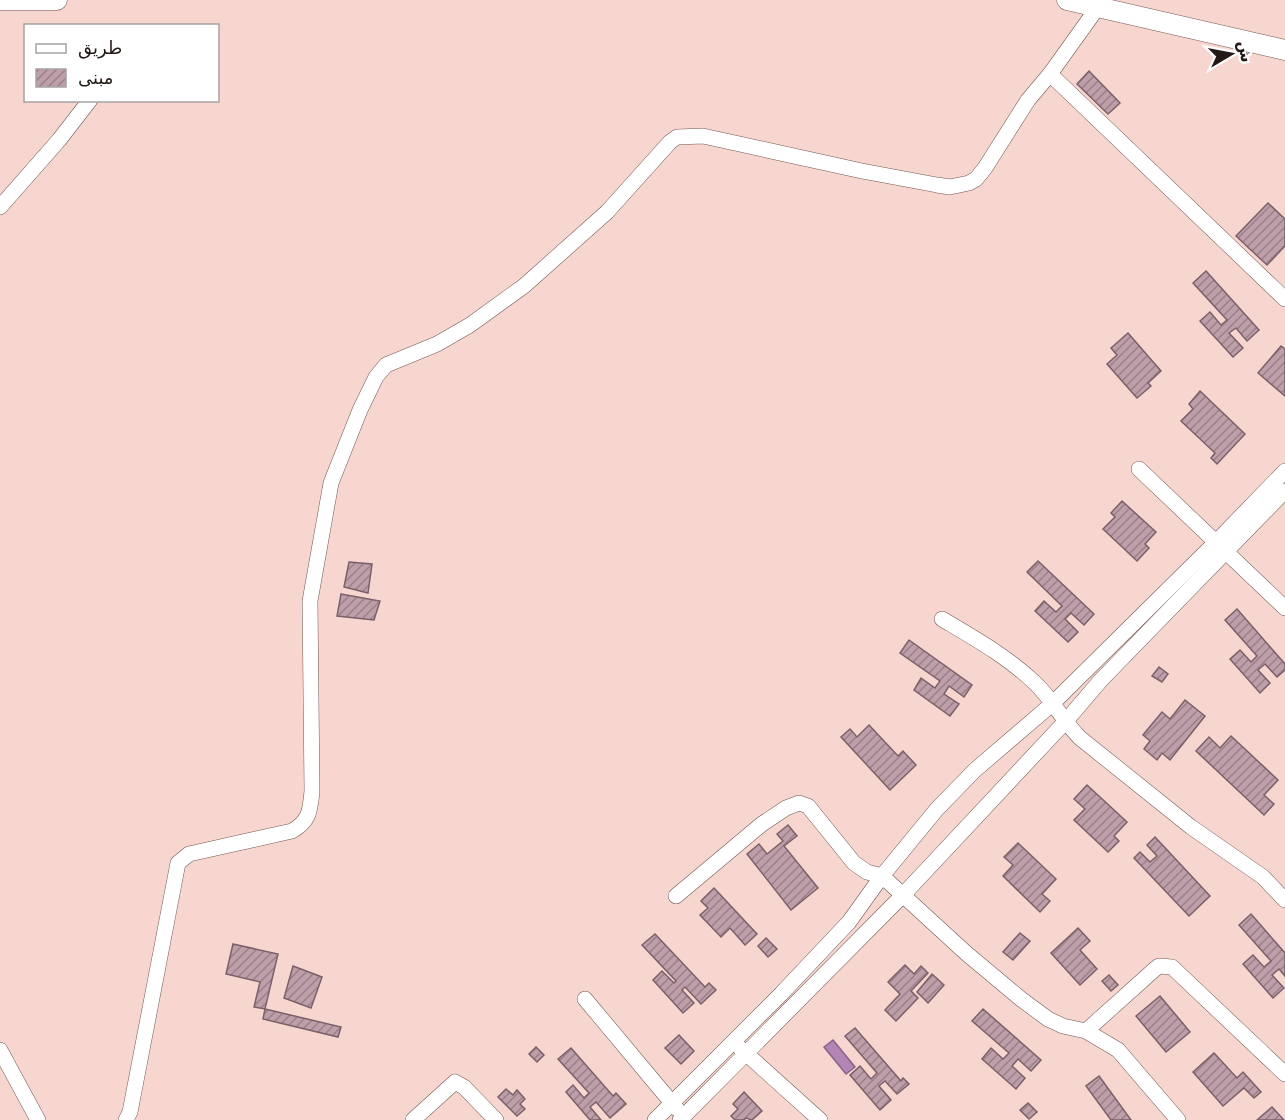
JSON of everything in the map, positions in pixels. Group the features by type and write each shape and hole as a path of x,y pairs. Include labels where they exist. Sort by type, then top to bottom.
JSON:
{"main road":[{"path":"0,0 57,0"},
{"path":"1067,0 1285,50"}],"street":[{"path":"126,1120 130,1112 178,863 189,854 292,831 310,815 312,791 310,601 331,483 360,410 376,377 386,365 437,344 470,325 524,286 607,212 677,137 703,136 862,171 950,187 960,186 976,179 1028,100 1050,74 1098,7"},
{"path":"1050,74 1285,300"},
{"path":"0,207 59,140 88,102"},
{"path":"1139,469 1285,608"},
{"path":"585,999 682,1119 903,896 1065,722 1221,547 1285,471"},
{"path":"656,1120 849,922 882,876 937,809 975,770 1052,704 1221,547 1285,491"},
{"path":"942,619 1023,672 1035,683 1080,738 1191,827 1263,877 1285,900"},
{"path":"676,896 762,824 786,808 799,803 808,806 854,863 867,872 882,876 966,953 1021,999 1048,1019 1063,1026 1086,1031 1118,1050 1179,1120"},
{"path":"1086,1031 1159,966 1172,967 1285,1074"},
{"path":"734,1041 820,1120"},
{"path":"0,1050 38,1120"},
{"path":"413,1120 455,1082 496,1120"}],"shaded area":[{"path":"833,1040 855,1067 846,1074 824,1047"}],"building":[{"path":"1089,71 1120,103 1108,114 1077,84"},
{"path":"1268,203 1285,219 1285,246 1267,265 1236,236"},
{"path":"1206,271 1259,330 1247,341 1236,328 1229,333 1243,348 1233,357 1200,321 1210,312 1221,325 1227,320 1193,283"},
{"path":"1128,333 1161,371 1148,383 1151,386 1137,398 1107,364 1117,355 1111,348"},
{"path":"1281,346 1285,349 1285,396 1258,373"},
{"path":"1200,391 1245,434 1217,464 1211,458 1215,453 1181,421 1193,409 1189,404"},
{"path":"1122,501 1156,532 1145,544 1149,548 1137,561 1103,529 1115,517 1111,513"},
{"path":"1038,561 1094,614 1084,625 1071,613 1065,619 1078,632 1068,642 1035,611 1044,601 1056,612 1062,606 1027,572"},
{"path":"349,562 372,564 368,593 344,587"},
{"path":"341,594 380,601 374,620 337,616"},
{"path":"1237,609 1285,664 1285,670 1277,677 1265,664 1258,670 1270,683 1260,693 1230,659 1240,650 1251,662 1257,656 1225,620"},
{"path":"909,640 972,685 964,697 949,686 944,694 959,704 950,716 914,690 921,678 935,688 940,681 900,653"},
{"path":"1159,667 1168,674 1162,682 1152,676"},
{"path":"1185,700 1205,716 1170,760 1162,753 1157,760 1144,749 1150,741 1143,735 1162,712 1170,719"},
{"path":"869,725 898,756 903,751 916,765 890,790 841,737 850,729 857,737"},
{"path":"1231,736 1278,780 1264,795 1274,804 1264,815 1196,751 1209,737 1220,748"},
{"path":"1087,785 1127,822 1114,836 1119,841 1108,852 1074,820 1085,809 1074,799"},
{"path":"788,825 797,836 784,846 818,888 791,910 747,854 759,844 767,854 783,841 777,834"},
{"path":"1155,837 1210,896 1189,916 1134,858 1140,852 1150,862 1157,856 1147,845"},
{"path":"1018,843 1056,879 1042,894 1050,901 1040,912 1003,876 1013,865 1004,857"},
{"path":"714,888 757,934 745,945 730,928 721,937 700,915 708,908 701,901"},
{"path":"1251,914 1285,953 1285,976 1279,969 1272,975 1284,988 1273,998 1243,964 1253,955 1264,967 1271,961 1239,925"},
{"path":"1078,928 1090,941 1080,950 1097,969 1080,985 1051,953"},
{"path":"1020,933 1030,941 1013,960 1003,952"},
{"path":"655,934 705,987 709,983 716,990 701,1004 685,987 682,990 694,1003 683,1013 653,980 662,971 674,983 676,981 642,945"},
{"path":"766,938 777,949 768,957 758,946"},
{"path":"233,944 278,954 265,1009 254,1007 260,982 226,974"},
{"path":"905,965 914,974 921,966 928,973 911,991 918,998 896,1021 885,1010 900,994 888,982"},
{"path":"293,966 322,977 311,1008 284,998"},
{"path":"932,974 944,985 928,1003 917,992"},
{"path":"1109,975 1118,985 1111,991 1102,981"},
{"path":"1160,996 1190,1032 1166,1052 1136,1016"},
{"path":"265,1009 341,1027 338,1037 263,1019"},
{"path":"983,1009 1041,1060 1031,1071 1018,1059 1012,1066 1025,1078 1016,1089 982,1059 991,1048 1003,1059 1009,1053 972,1021"},
{"path":"855,1028 901,1081 903,1078 909,1084 897,1094 885,1081 879,1086 891,1100 880,1110 850,1075 860,1066 871,1079 877,1073 845,1036"},
{"path":"679,1035 694,1051 681,1064 665,1048"},
{"path":"536,1047 544,1055 537,1062 529,1054"},
{"path":"571,1048 613,1096 616,1093 626,1104 610,1118 596,1102 590,1107 601,1120 590,1120 566,1092 573,1085 584,1098 589,1093 558,1059"},
{"path":"1214,1053 1237,1078 1243,1072 1261,1092 1254,1098 1244,1088 1223,1106 1193,1072"},
{"path":"1099,1076 1131,1120 1111,1120 1086,1086"},
{"path":"506,1089 513,1095 517,1090 525,1099 520,1104 525,1109 517,1116 498,1097"},
{"path":"744,1092 762,1111 752,1120 746,1118 735,1120 731,1116 738,1109 733,1104"},
{"path":"1028,1103 1037,1112 1029,1119 1020,1110"},
{"path":"1272,1107 1284,1120 1257,1120"}]}
